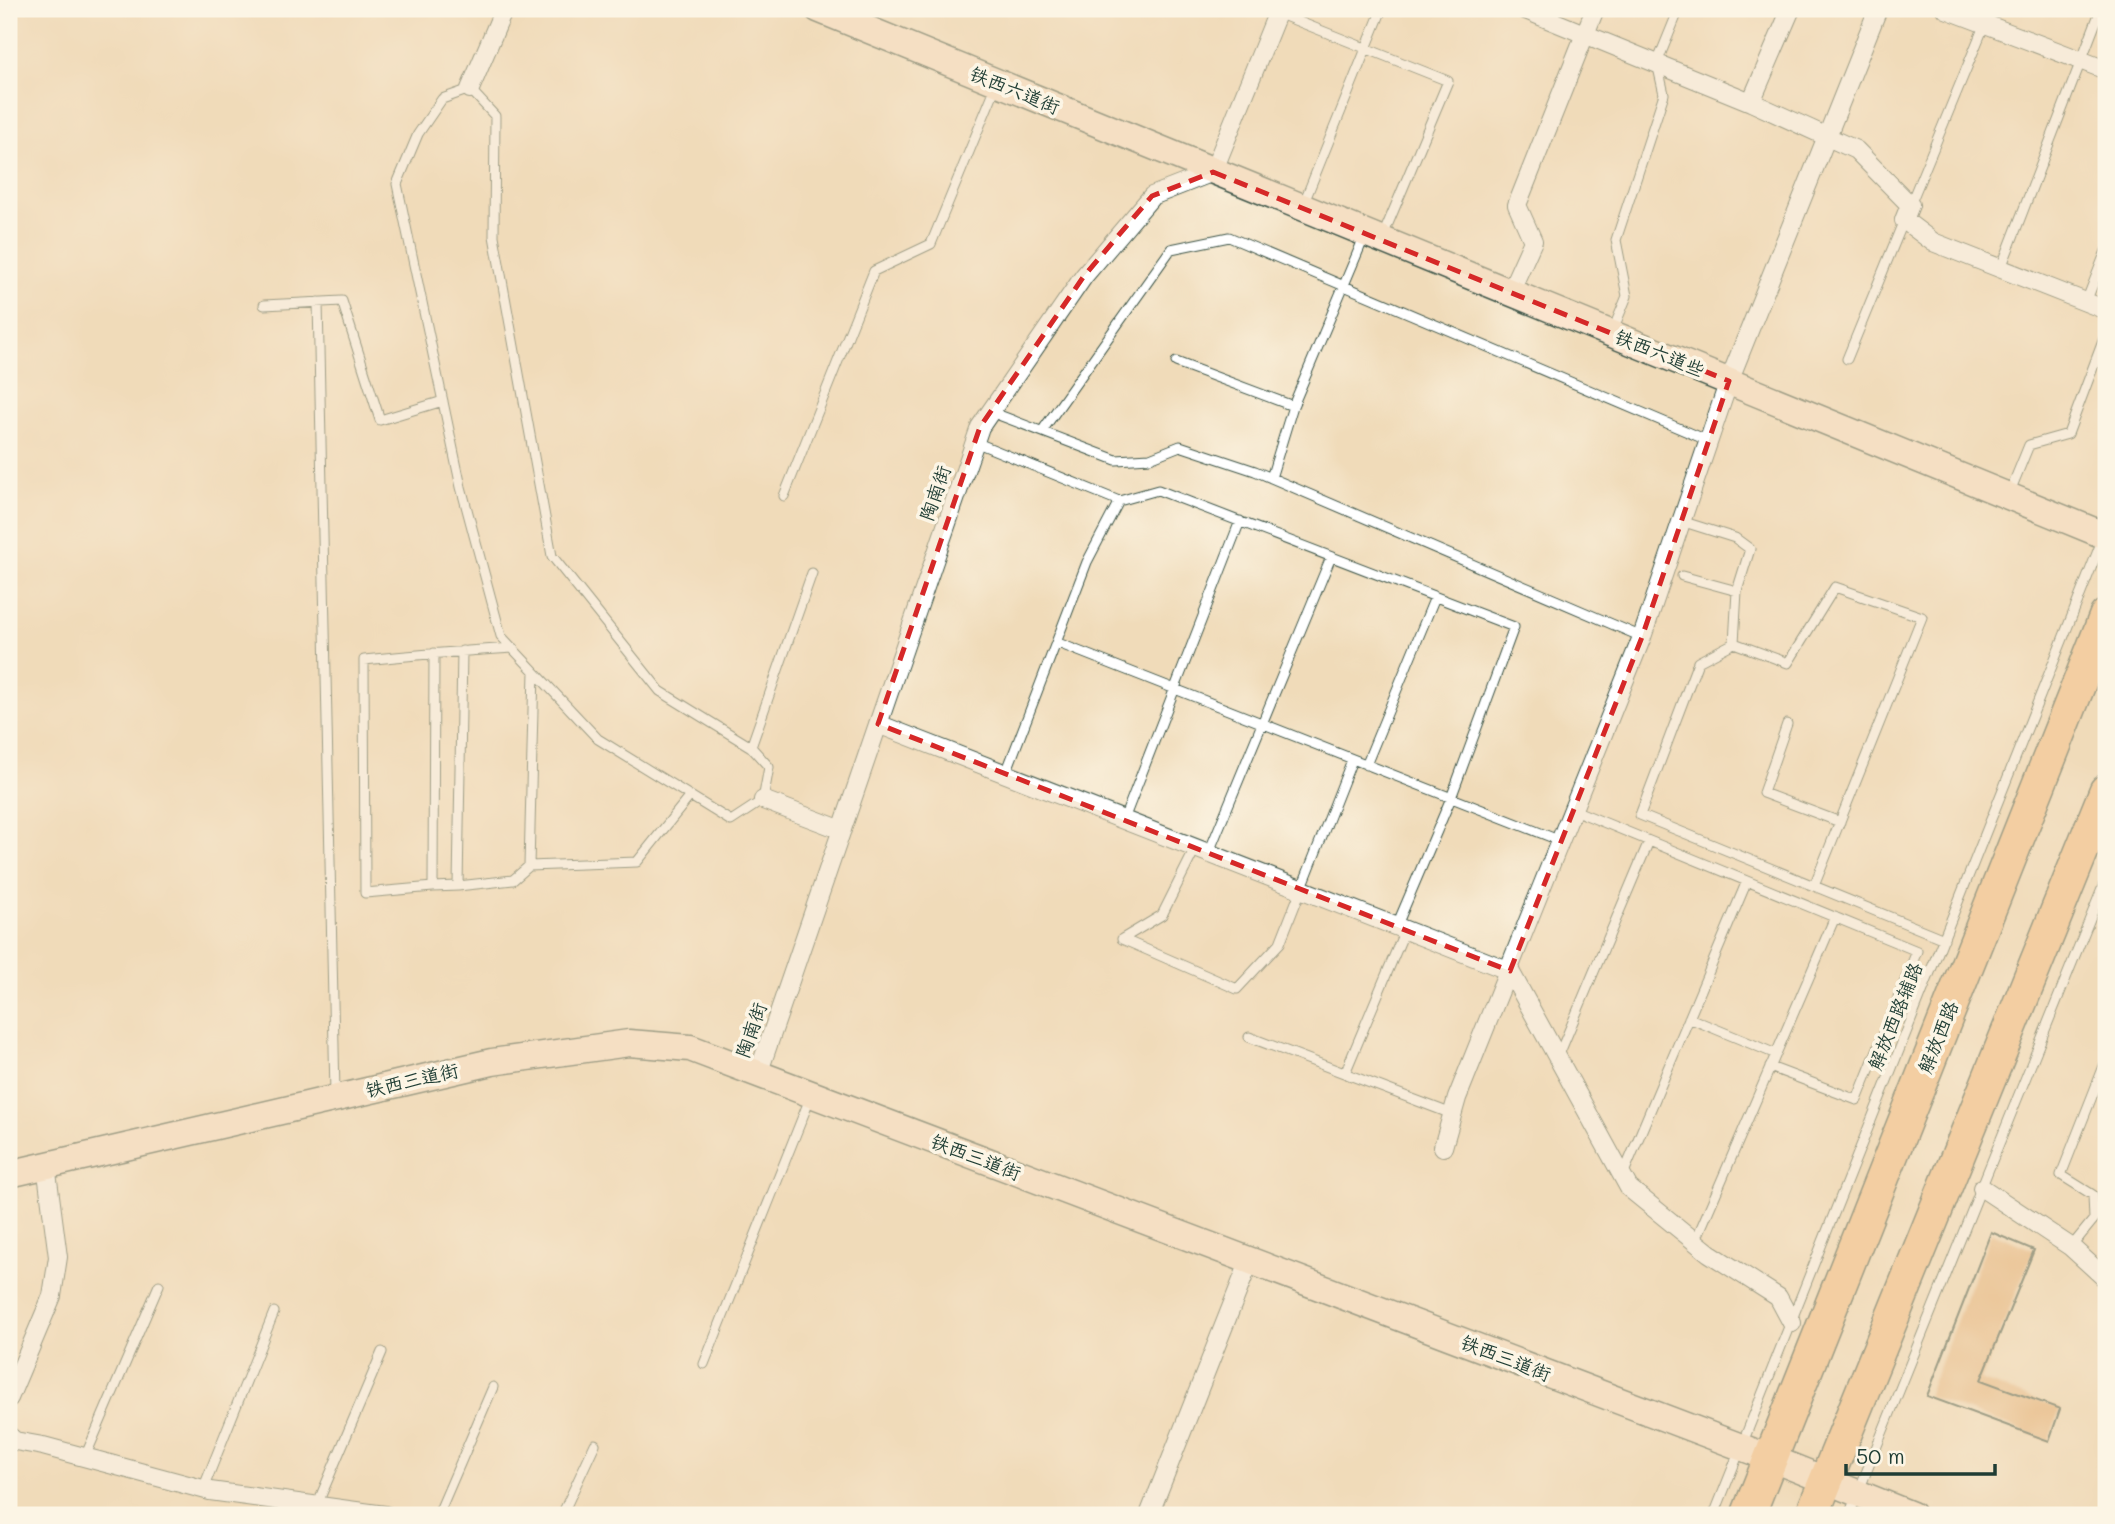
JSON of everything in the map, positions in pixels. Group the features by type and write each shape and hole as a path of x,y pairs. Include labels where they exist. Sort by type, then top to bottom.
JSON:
{"highway":[{"name":"解放西路","path":"1748,1515 1756,1453 2106,616"},
{"path":"1812,1515 2106,791"}],"street":[{"path":"470,89 504,9"},
{"name":"铁西六道街","path":"818,9 1213,172"},
{"path":"1523,9 1751,102 1856,150 1933,242 2106,310"},
{"path":"1510,292 1533,242 1517,205 1595,9"},
{"path":"1751,102 1791,9"},
{"path":"1443,1147 1452,1114 1642,637 1729,381 1878,9"},
{"path":"1946,9 1988,17 2106,70"},
{"path":"1213,172 1278,11"},
{"name":"铁西六道些","path":"1213,172 2106,533"},
{"name":"陶南街","path":"758,1074 980,427 1084,276 1152,196 1213,172"},
{"path":"878,724 1510,971 1629,1188 1695,1242 1778,1297 1792,1323"},
{"path":"763,800 842,830"},
{"name":"铁西三道街","path":"9,1174 492,1062 629,1043 690,1048 1756,1453 1827,1482 1854,1505 1912,1515"},
{"path":"9,1398 52,1296 58,1257 46,1165"},
{"path":"1982,1188 2071,1247 2106,1279"},
{"path":"1149,1515 1250,1261"},
{"path":"9,1436 15,1441 203,1489 386,1515"},
{"path":"1820,1515 1827,1482"}],"lane":[{"path":"1303,207 1382,9"},
{"path":"1611,333 1627,296 1616,240 1664,94 1657,63 1679,9"},
{"path":"2001,268 2101,9"},
{"path":"1271,478 1293,406 1342,285 1374,236 1448,81 1278,11"},
{"path":"1847,359 1988,17"},
{"path":"784,496 874,271 931,244 997,83"},
{"path":"470,89 495,116 494,236 552,556 660,691 751,747 769,766 763,800 732,821 598,739 501,636 461,487 397,184 418,134 442,99 470,89"},
{"path":"1042,431 1171,249 1229,237 1709,441"},
{"path":"2086,302 2106,251"},
{"path":"264,305 342,301 380,420 443,401"},
{"path":"318,302 335,1098"},
{"path":"2008,495 2029,445 2068,434 2106,333"},
{"path":"1176,362 1293,406"},
{"path":"991,412 1116,460 1150,458 1180,446 1271,478 1642,637"},
{"path":"975,442 1119,501 1158,491 1514,628 1345,1073"},
{"path":"1006,773 1087,562 1119,501"},
{"path":"1124,819 1240,521"},
{"path":"1681,522 1735,538 1750,549 1737,591 1734,643"},
{"name":"解放西路辅路","path":"1714,1515 1756,1453 1792,1323 2106,533"},
{"path":"1331,556 1261,724 1203,850 1162,915 1122,939 1237,989 1280,943 1352,760"},
{"path":"751,747 812,573"},
{"path":"1682,576 1737,591"},
{"path":"1814,886 1922,617 1835,587 1788,663 1734,643 1698,662 1640,815 1814,886 1944,939"},
{"path":"1366,765 1435,597"},
{"path":"1058,643 1561,841"},
{"path":"513,648 364,660 365,893 513,880 529,866 637,862 690,796"},
{"path":"458,886 462,651"},
{"path":"433,887 434,653"},
{"path":"529,866 534,671"},
{"path":"1787,724 1763,793 1840,822"},
{"path":"1574,810 1917,951 1857,1100 1770,1067"},
{"path":"1557,1058 1649,841"},
{"path":"1854,1505 2106,879"},
{"path":"1622,1177 1747,881"},
{"path":"1695,1242 1835,917"},
{"path":"1689,1018 1776,1054"},
{"path":"1250,1037 1452,1114"},
{"path":"2071,1247 2094,1219 2093,1195 2061,1175 2106,1061"},
{"path":"704,1364 812,1094"},
{"path":"85,1457 159,1285"},
{"path":"203,1489 274,1312"},
{"path":"317,1505 382,1352"},
{"path":"438,1515 493,1387"},
{"path":"562,1515 595,1444"}],"highlighted area":[{"path":"1213,172 1729,381 1642,637 1510,971 878,724 980,427 1084,276 1152,196"}],"building":[{"path":"1991,1232 2034,1250 1981,1380 2060,1409 2049,1441 1927,1396"}]}
